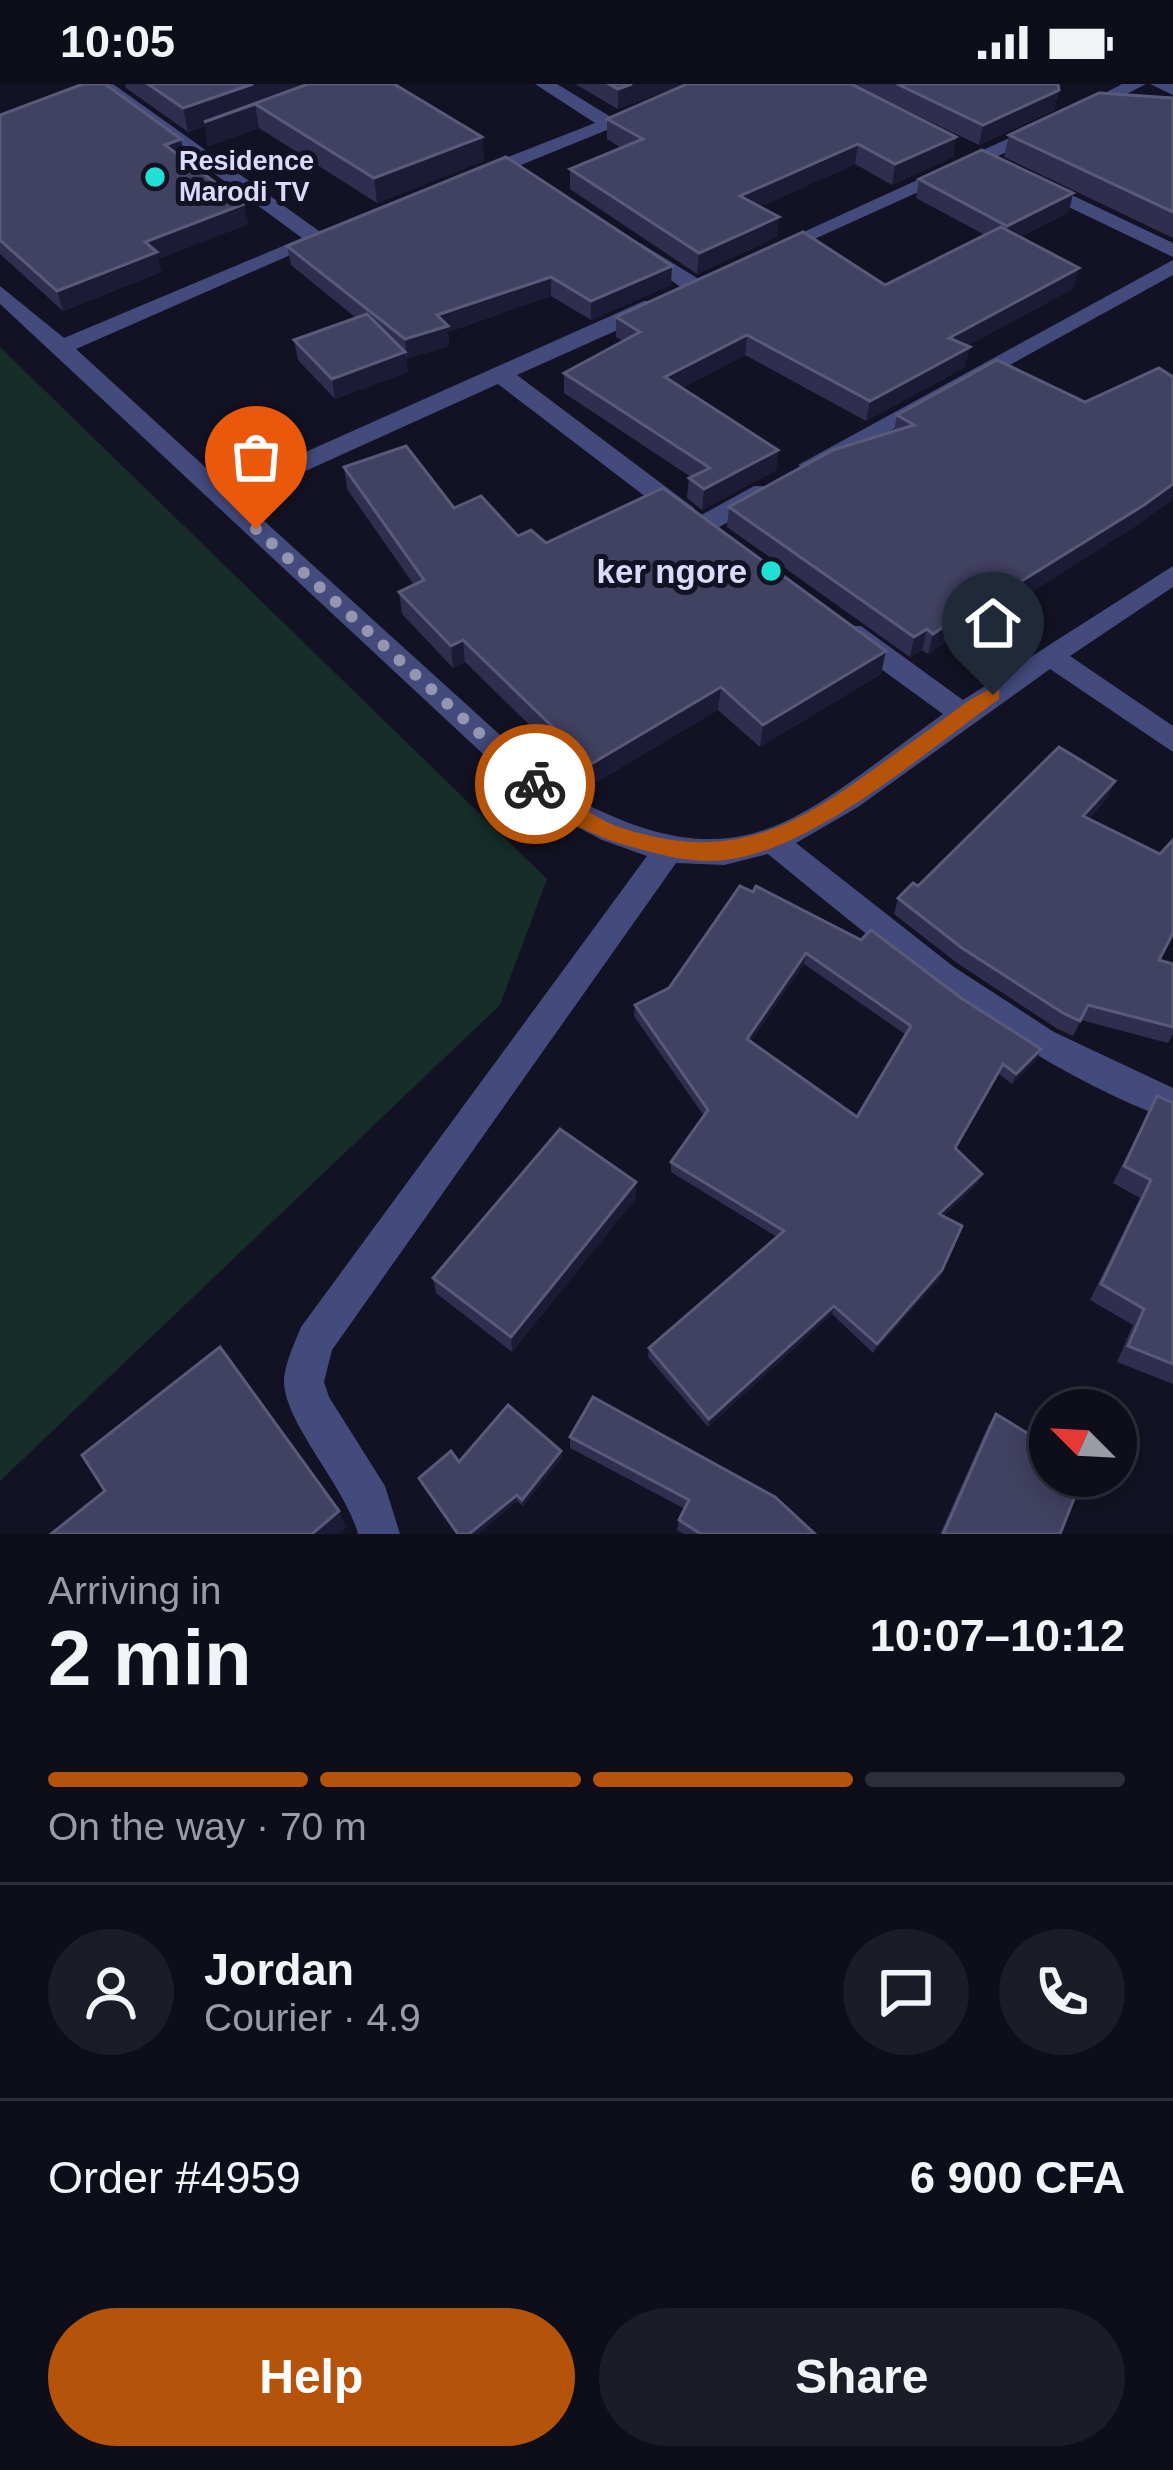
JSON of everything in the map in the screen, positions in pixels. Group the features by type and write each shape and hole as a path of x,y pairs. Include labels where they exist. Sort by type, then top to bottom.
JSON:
{"street":[{"path":"100,84 316,239"},
{"path":"544,84 609,124"},
{"path":"446,188 711,84"},
{"path":"756,258 1138,84"},
{"path":"1159,84 1173,90"},
{"path":"185,144 206,136"},
{"path":"1023,178 1173,251"},
{"path":"60,348 338,231"},
{"path":"223,499 704,281 621,237"},
{"path":"503,376 710,533 1173,266"},
{"path":"0,292 552,800 610,833 669,849 724,853 772,840 832,808 963,714 1173,575"},
{"path":"832,620 963,714"},
{"path":"1052,657 1173,741"},
{"path":"772,840 942,977 1042,1042 1173,1106"},
{"path":"379,1534 370,1502 314,1408 304,1382 315,1341 669,849"}],"green space":[{"path":"0,347 547,879 500,1005 0,1481"}],"building":[{"path":"83,84 105,84 181,139 165,145 244,204 145,242 157,252 57,291 0,240 0,115"},
{"path":"148,84 253,84 183,108"},
{"path":"308,84 394,84 482,137 374,178 255,104 204,122"},
{"path":"687,84 851,84 956,137 895,164 858,144 740,196 779,217 699,253 570,169 643,139 607,119"},
{"path":"897,84 1058,84 1059,90 983,125"},
{"path":"1099,93 1173,98 1173,212 1009,135"},
{"path":"982,150 1073,193 1007,226 919,179"},
{"path":"506,157 672,266 591,301 551,277 437,315 448,326 405,339 287,246"},
{"path":"1001,227 1079,268 949,338 970,347 870,401 747,335 665,377 778,450 704,489 689,478 710,468 564,373 640,332 616,317 803,232 885,285"},
{"path":"367,314 405,352 332,379 294,340"},
{"path":"997,360 1085,402 1159,368 1173,377 1173,484 1020,582 1014,578 933,634 927,629 914,637 729,507 833,450 914,425 897,415"},
{"path":"406,446 454,508 481,496 518,536 531,530 546,543 663,488 886,651 763,725 721,687 591,764 463,640 451,646 399,592 424,580 344,467"},
{"path":"1059,747 1115,781 1083,816 1160,854 1173,840 1173,933 1159,960 1173,964 1173,1027 1088,1005 1080,1021 962,948 898,898 913,883 918,886"},
{"path":"740,886 753,892 756,886 861,940 871,930 961,998 1041,1049 1016,1074 1003,1064 955,1148 982,1174 939,1214 962,1226 942,1270 877,1344 834,1306 709,1419 649,1348 784,1231 671,1162 708,1110 635,1005 669,988","holes":["806,953 911,1026 857,1117 747,1039"]},
{"path":"1157,1096 1173,1103 1173,1364 1128,1346 1144,1309 1101,1284 1151,1180 1124,1166"},
{"path":"560,1129 636,1182 511,1337 433,1278"},
{"path":"220,1347 339,1511 312,1534 51,1534 105,1491 82,1455"},
{"path":"593,1397 775,1497 815,1534 701,1534 679,1520 689,1500 570,1437"},
{"path":"508,1405 561,1451 522,1500 517,1495 469,1534 458,1534 419,1478 451,1451 459,1462"},
{"path":"996,1414 1029,1434 1029,1497 1075,1497 1060,1534 943,1534"}],"way so far":[{"path":"256,529 535,784"}],"place":[{"name":"Residence Marodi TV","path":"155,177"},
{"name":"ker ngore","path":"771,571"}],"route":[{"path":"535,784 552,800 610,833 669,849 724,853 772,840 832,808 993,695"}]}
